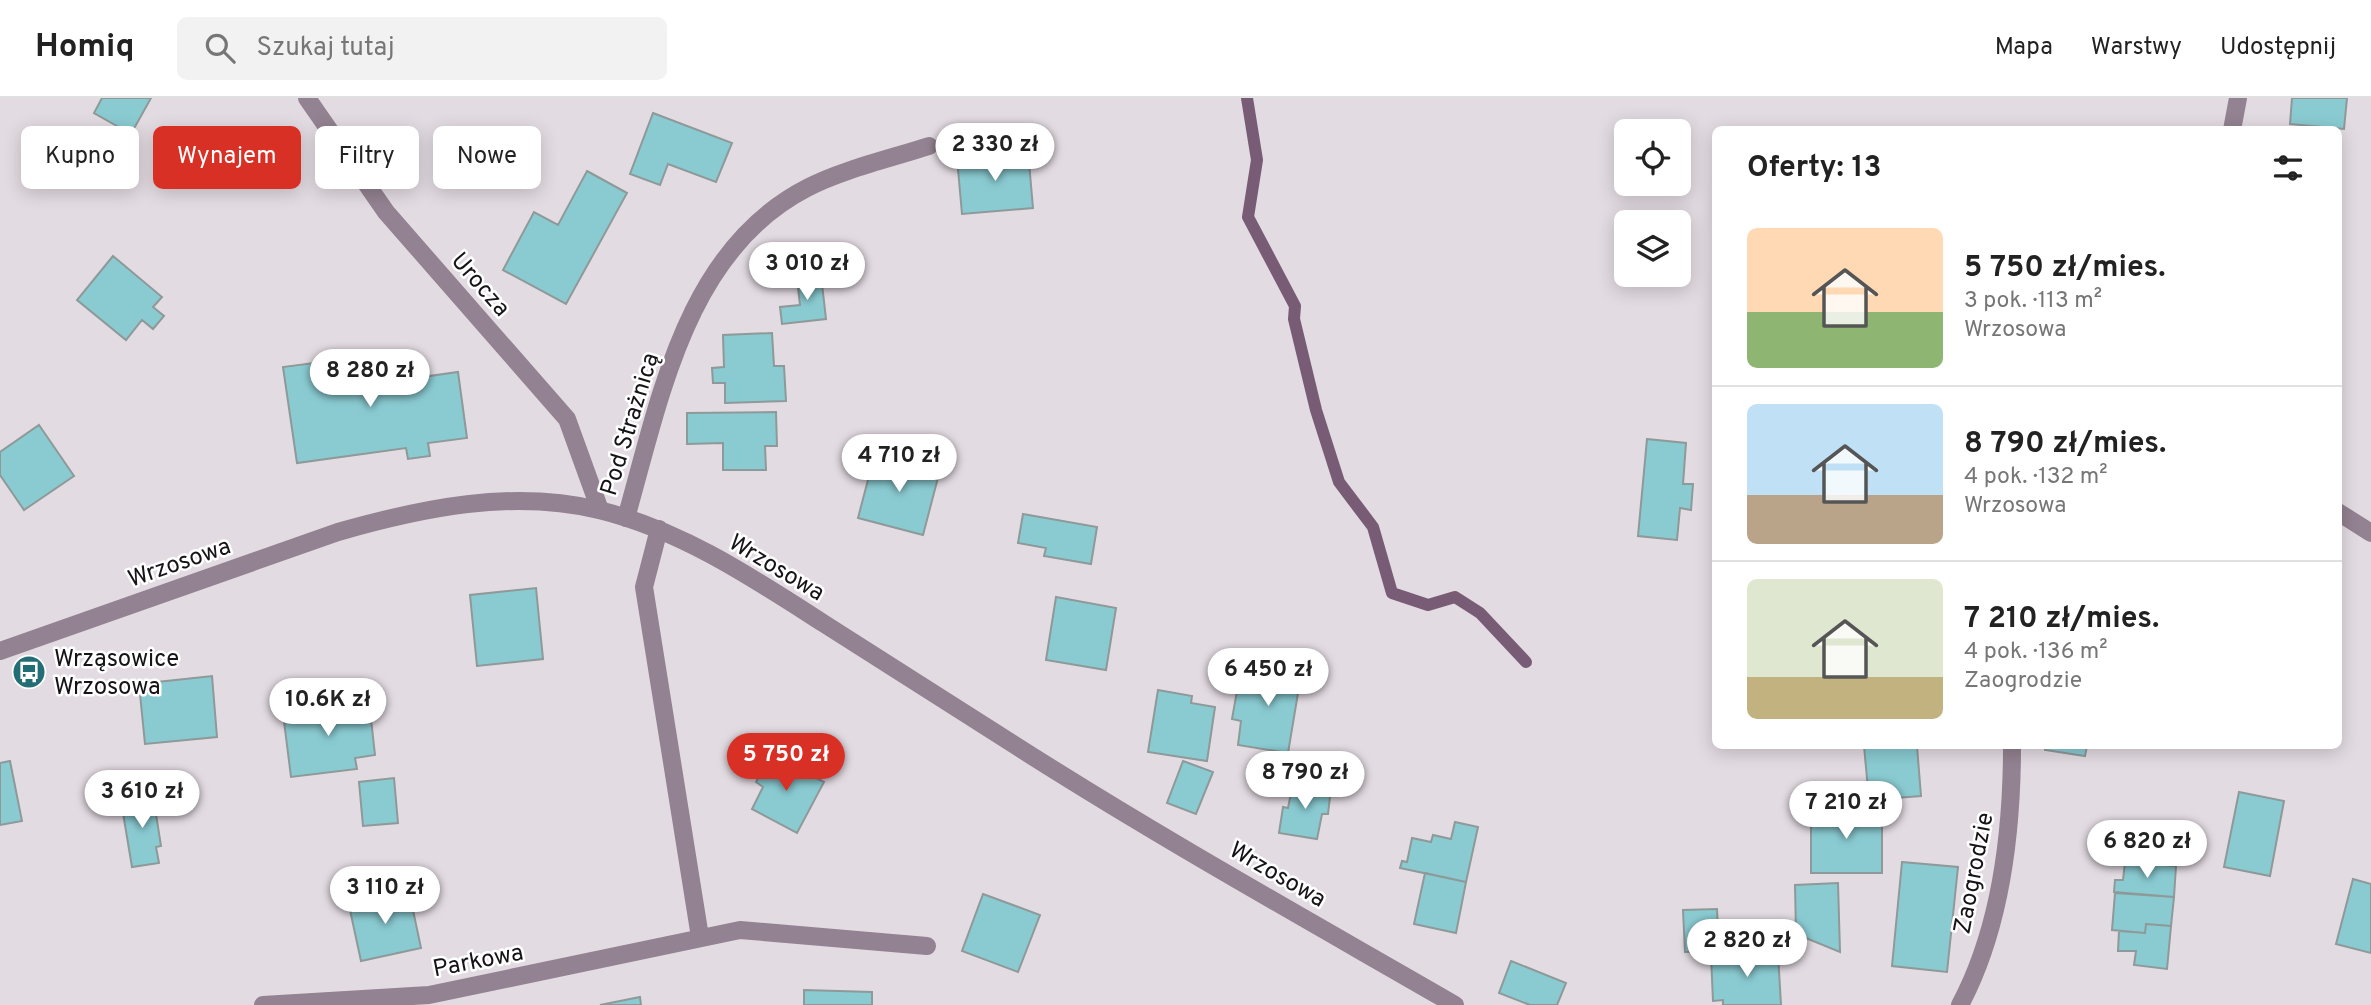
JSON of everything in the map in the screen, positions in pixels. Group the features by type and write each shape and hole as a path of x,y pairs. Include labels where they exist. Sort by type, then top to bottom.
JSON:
{"street":[{"name":"Urocza","path":"307,98 386,212 567,419 600,510"},
{"path":"2233,126 2238,98"},
{"name":"Pod Strażnicą","path":"626,519 664,377 709,281 747,230 807,187 929,146"},
{"name":"Wrzosowa","path":"0,651 338,532 390,517 508,501 566,504 600,510 659,529 753,578 1104,802 1455,1005"},
{"path":"2342,515 2371,533"},
{"path":"659,529 644,587 700,937"},
{"name":"Zaogrodzie","path":"1960,1005 1975,976 1999,886 2012,799 2012,749"},
{"name":"Parkowa","path":"263,1005 429,995 740,930 927,946"}],"building":[{"path":"102,98 151,98 135,126 117,126 94,113"},
{"path":"2292,98 2347,98 2344,129 2342,126 2290,124"},
{"path":"653,113 732,143 716,182 668,164 660,185 630,174"},
{"path":"1028,151 1033,208 962,214 957,158"},
{"path":"587,171 627,193 566,304 503,270 534,212 558,225"},
{"path":"113,256 162,297 153,307 164,316 153,329 142,320 126,340 77,300"},
{"path":"821,275 826,319 782,324 780,307 800,305 797,278"},
{"path":"772,333 774,366 784,366 786,401 725,403 725,383 713,383 712,368 724,367 723,335"},
{"path":"397,352 401,380 458,372 467,438 428,443 430,456 408,459 406,448 297,463 283,367"},
{"path":"776,412 777,446 765,446 766,470 723,470 723,443 687,444 687,413"},
{"path":"39,425 74,476 24,510 0,475 0,452"},
{"path":"1647,439 1686,443 1683,484 1693,484 1691,510 1680,508 1677,540 1638,536"},
{"path":"875,453 940,470 923,535 858,518"},
{"path":"1023,514 1097,527 1091,564 1044,556 1046,548 1018,543"},
{"path":"536,588 543,659 477,666 470,595"},
{"path":"1056,597 1116,608 1106,670 1046,660"},
{"path":"1279,665 1298,668 1297,675 1301,675 1288,753 1238,745 1241,721 1232,719 1237,691 1245,693 1249,667 1277,671"},
{"path":"212,676 217,737 145,744 139,684"},
{"path":"1158,690 1192,696 1191,703 1215,707 1207,761 1148,752"},
{"path":"369,701 375,755 355,758 357,769 291,777 283,713"},
{"path":"1864,749 1917,749 1921,796 1869,800"},
{"path":"2045,749 2086,749 2085,756"},
{"path":"770,754 824,782 797,833 752,809 763,787 756,782"},
{"path":"10,761 22,821 0,825 0,763"},
{"path":"1183,761 1213,772 1196,814 1167,803"},
{"path":"394,778 398,823 363,826 359,782"},
{"path":"1293,783 1331,788 1328,814 1322,814 1317,839 1279,833 1283,807 1288,808"},
{"path":"2239,792 2284,801 2270,876 2224,867"},
{"path":"153,795 161,846 156,847 159,863 132,867 121,801"},
{"path":"1811,809 1882,809 1882,873 1811,873"},
{"path":"1455,822 1478,827 1466,882 1400,868 1402,861 1407,862 1412,838 1431,842 1433,835 1451,839"},
{"path":"1902,862 1958,867 1947,972 1892,966"},
{"path":"2125,862 2176,866 2174,897 2114,892 2115,880 2123,880"},
{"path":"1425,873 1466,882 1456,933 1414,924"},
{"path":"2353,879 2371,884 2371,953 2336,944"},
{"path":"1838,883 1840,952 1796,934 1795,885"},
{"path":"387,887 390,900 410,896 421,948 361,961 350,910 370,906 367,891"},
{"path":"2115,893 2174,897 2171,926 2146,924 2145,933 2112,930"},
{"path":"983,894 1040,915 1018,972 962,951"},
{"path":"1717,909 1719,951 1685,952 1683,910"},
{"path":"2146,924 2171,926 2167,969 2134,965 2136,951 2118,951 2119,931 2145,933"},
{"path":"1778,953 1781,1005 1723,1005 1723,1000 1713,1001 1711,956"},
{"path":"1511,961 1566,983 1557,1005 1530,1005 1499,993"},
{"path":"804,990 872,992 872,1005 804,1005"},
{"path":"640,997 641,1005 600,1005"}],"waterway":[{"path":"1247,98 1257,160 1248,217 1295,306 1294,319 1316,410 1339,482 1373,527 1392,593 1428,605 1455,597 1480,613 1526,662"}],"place":[{"name":"Wrząsowice Wrzosowa","path":"29,672"}]}
